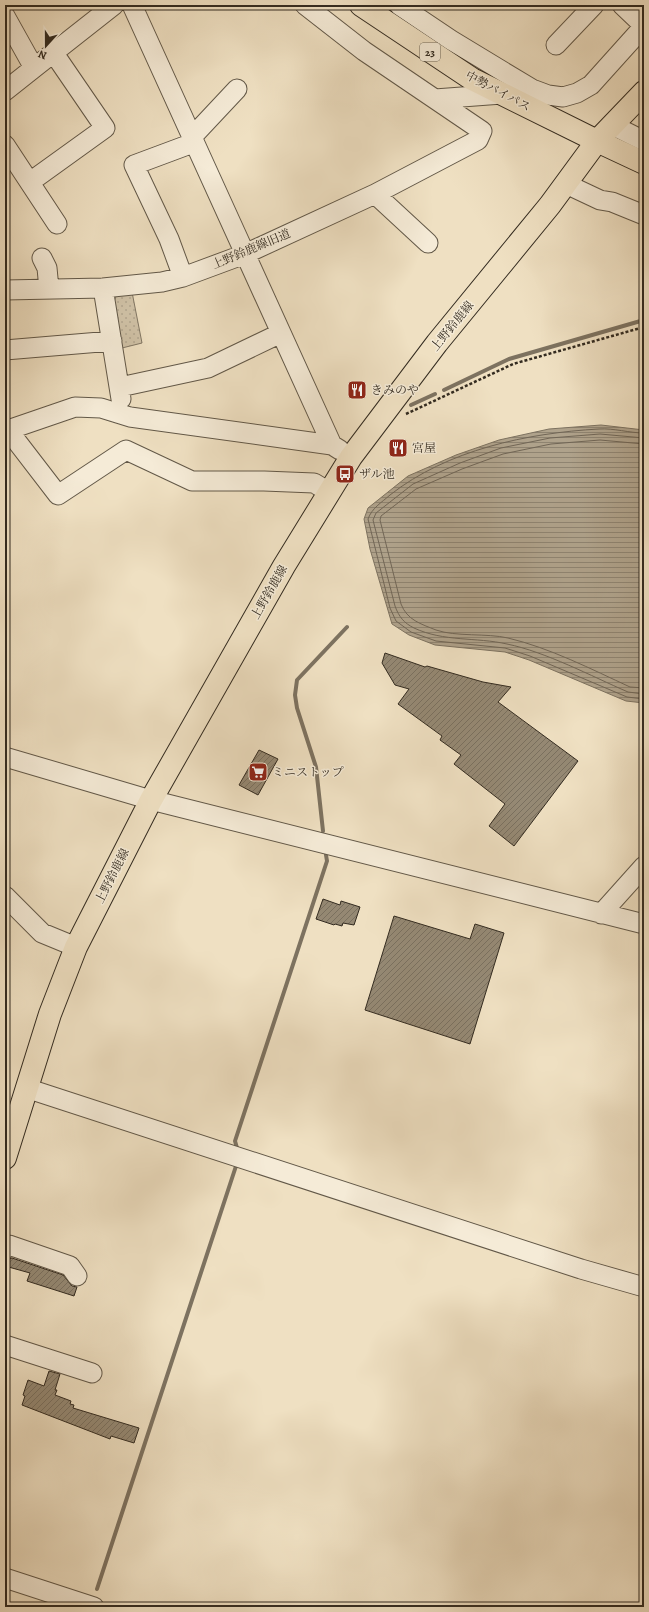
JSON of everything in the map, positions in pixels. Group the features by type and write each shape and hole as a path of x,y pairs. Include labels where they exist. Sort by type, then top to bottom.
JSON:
{"main road":[{"name":"中勢バイパス","path":"361,5 472,79 644,163"},
{"name":"上野鈴鹿線","path":"5,1158 50,1014 76,947 151,800 284,566 351,457 437,343 566,184 597,141 644,92"}],"street":[{"path":"5,91 52,52 110,10 114,5"},
{"path":"132,5 332,445"},
{"path":"305,5 364,51 435,99 502,94"},
{"path":"399,5 451,40 532,88 548,95 563,97 577,93 591,84 644,26 622,5"},
{"path":"556,45 594,5"},
{"path":"5,16 34,68"},
{"path":"30,182 105,128 52,52"},
{"path":"183,276 169,239 134,164 193,140 237,89"},
{"name":"上野鈴鹿線旧道","path":"5,290 103,288 162,282 245,254 375,194 478,140 482,131 435,99"},
{"path":"612,125 644,141"},
{"path":"5,145 57,224"},
{"path":"566,184 600,200 612,202 644,215"},
{"path":"375,194 428,243"},
{"path":"42,258 47,268 49,289"},
{"path":"103,288 120,387 123,414"},
{"path":"120,387 208,368 281,333"},
{"path":"5,350 112,341"},
{"path":"329,492 314,483 248,480 192,481 126,450 58,495 6,431 75,407 101,408 123,414 270,438 332,445 351,457"},
{"path":"5,757 151,800 644,924"},
{"path":"601,914 644,866"},
{"path":"6,901 42,933 76,947"},
{"path":"26,1088 581,1269 644,1287"},
{"path":"5,1249 10,1245 70,1266 78,1276"},
{"path":"5,1345 92,1373"},
{"path":"5,1578 94,1607"}],"path":[{"path":"401,416 513,364 644,327"}],"shaded area":[{"path":"118,292 132,292 142,343 118,349 112,306"}],"water":[{"name":"ザル池","path":"601,425 644,430 644,703 626,701 529,660 505,652 435,645 409,635 392,624 370,549 364,519 368,508 408,476 456,455 499,440 549,429"}],"building":[{"path":"385,653 425,667 427,666 483,682 511,687 498,702 578,761 514,846 489,826 505,804 454,764 461,755 440,740 442,736 398,704 409,689 395,685 382,663"},
{"name":"ミニストップ","path":"259,750 278,759 258,795 239,785"},
{"path":"323,899 340,905 341,901 360,907 354,925 343,923 342,926 334,925 316,919"},
{"path":"394,916 470,939 475,924 504,933 470,1044 365,1010"},
{"path":"12,1258 63,1275 72,1286 77,1287 74,1296 27,1281 30,1273 5,1266 5,1260"},
{"path":"49,1371 60,1374 55,1395 71,1401 70,1404 74,1405 73,1408 139,1428 134,1443 111,1436 110,1439 22,1405 25,1396 23,1395 28,1380 44,1386"}],"waterway":[{"path":"444,390 509,359 644,320"},
{"path":"411,405 435,394"},
{"path":"323,831 316,767 297,708 295,695 297,680 347,627"},
{"path":"240,1150 237,1148 235,1141 327,861 326,855"},
{"path":"97,1589 237,1163"}],"place":[{"name":"きみのや","path":"357,390"},
{"name":"宮屋","path":"398,448"},
{"name":"ザル池","path":"345,474"},
{"name":"ミニストップ","path":"258,772"}]}
